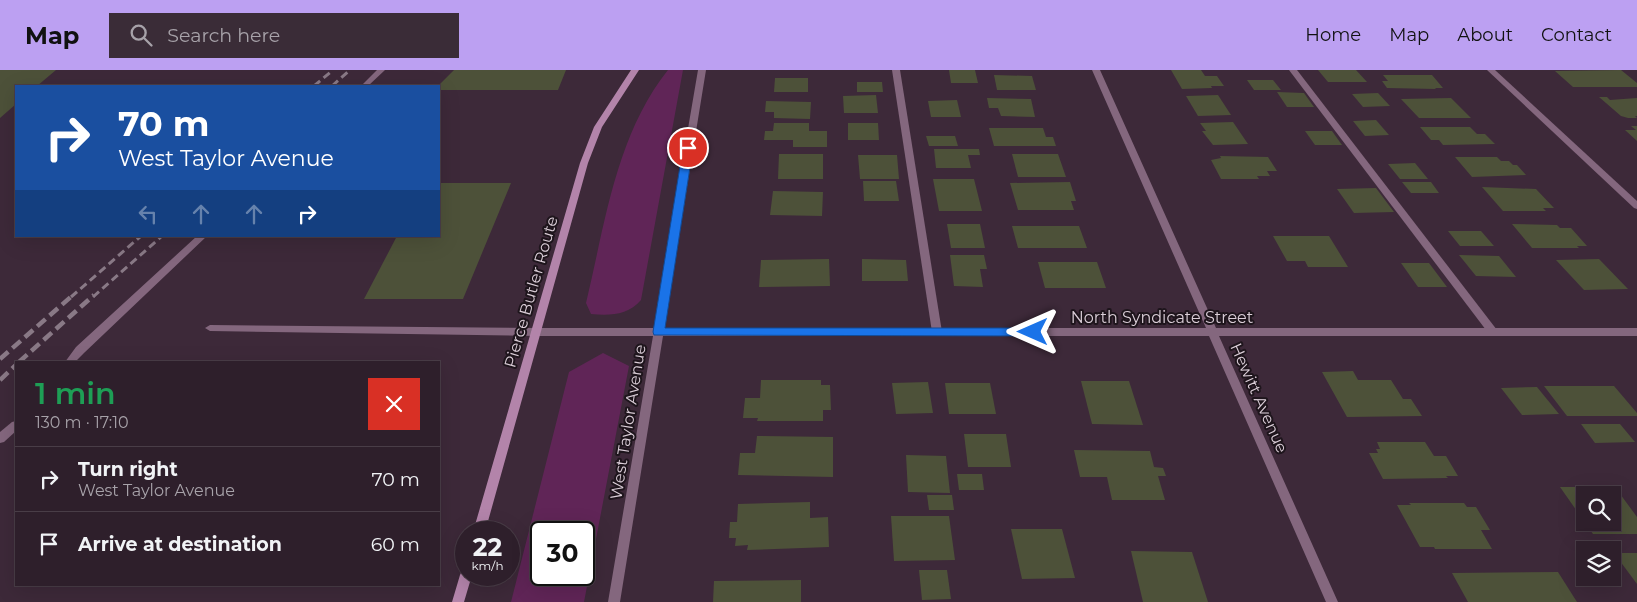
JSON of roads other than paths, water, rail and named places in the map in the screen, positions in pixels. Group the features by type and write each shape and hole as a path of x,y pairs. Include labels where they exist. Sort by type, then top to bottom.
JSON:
{"main road":[{"name":"Pierce Butler Route","path":"482,521 584,163 598,127 635,70"},
{"path":"458,602 463,586"}],"street":[{"path":"365,85 381,70"},
{"name":"West Taylor Avenue","path":"614,602 702,70"},
{"path":"896,70 937,332"},
{"name":"Hewitt Avenue","path":"1096,70 1332,602"},
{"path":"1293,70 1493,332"},
{"path":"1491,70 1637,206"},
{"path":"71,361 80,350 201,237"},
{"name":"North Syndicate Street","path":"210,328 537,332 1637,332"},
{"path":"0,440 15,425"}],"railway":[{"path":"315,85 333,70"},
{"path":"333,85 350,70"},
{"path":"71,297 140,237"},
{"path":"93,297 161,237"},
{"path":"0,359 73,295"},
{"path":"20,361 94,295"},
{"path":"0,380 15,366"}]}
